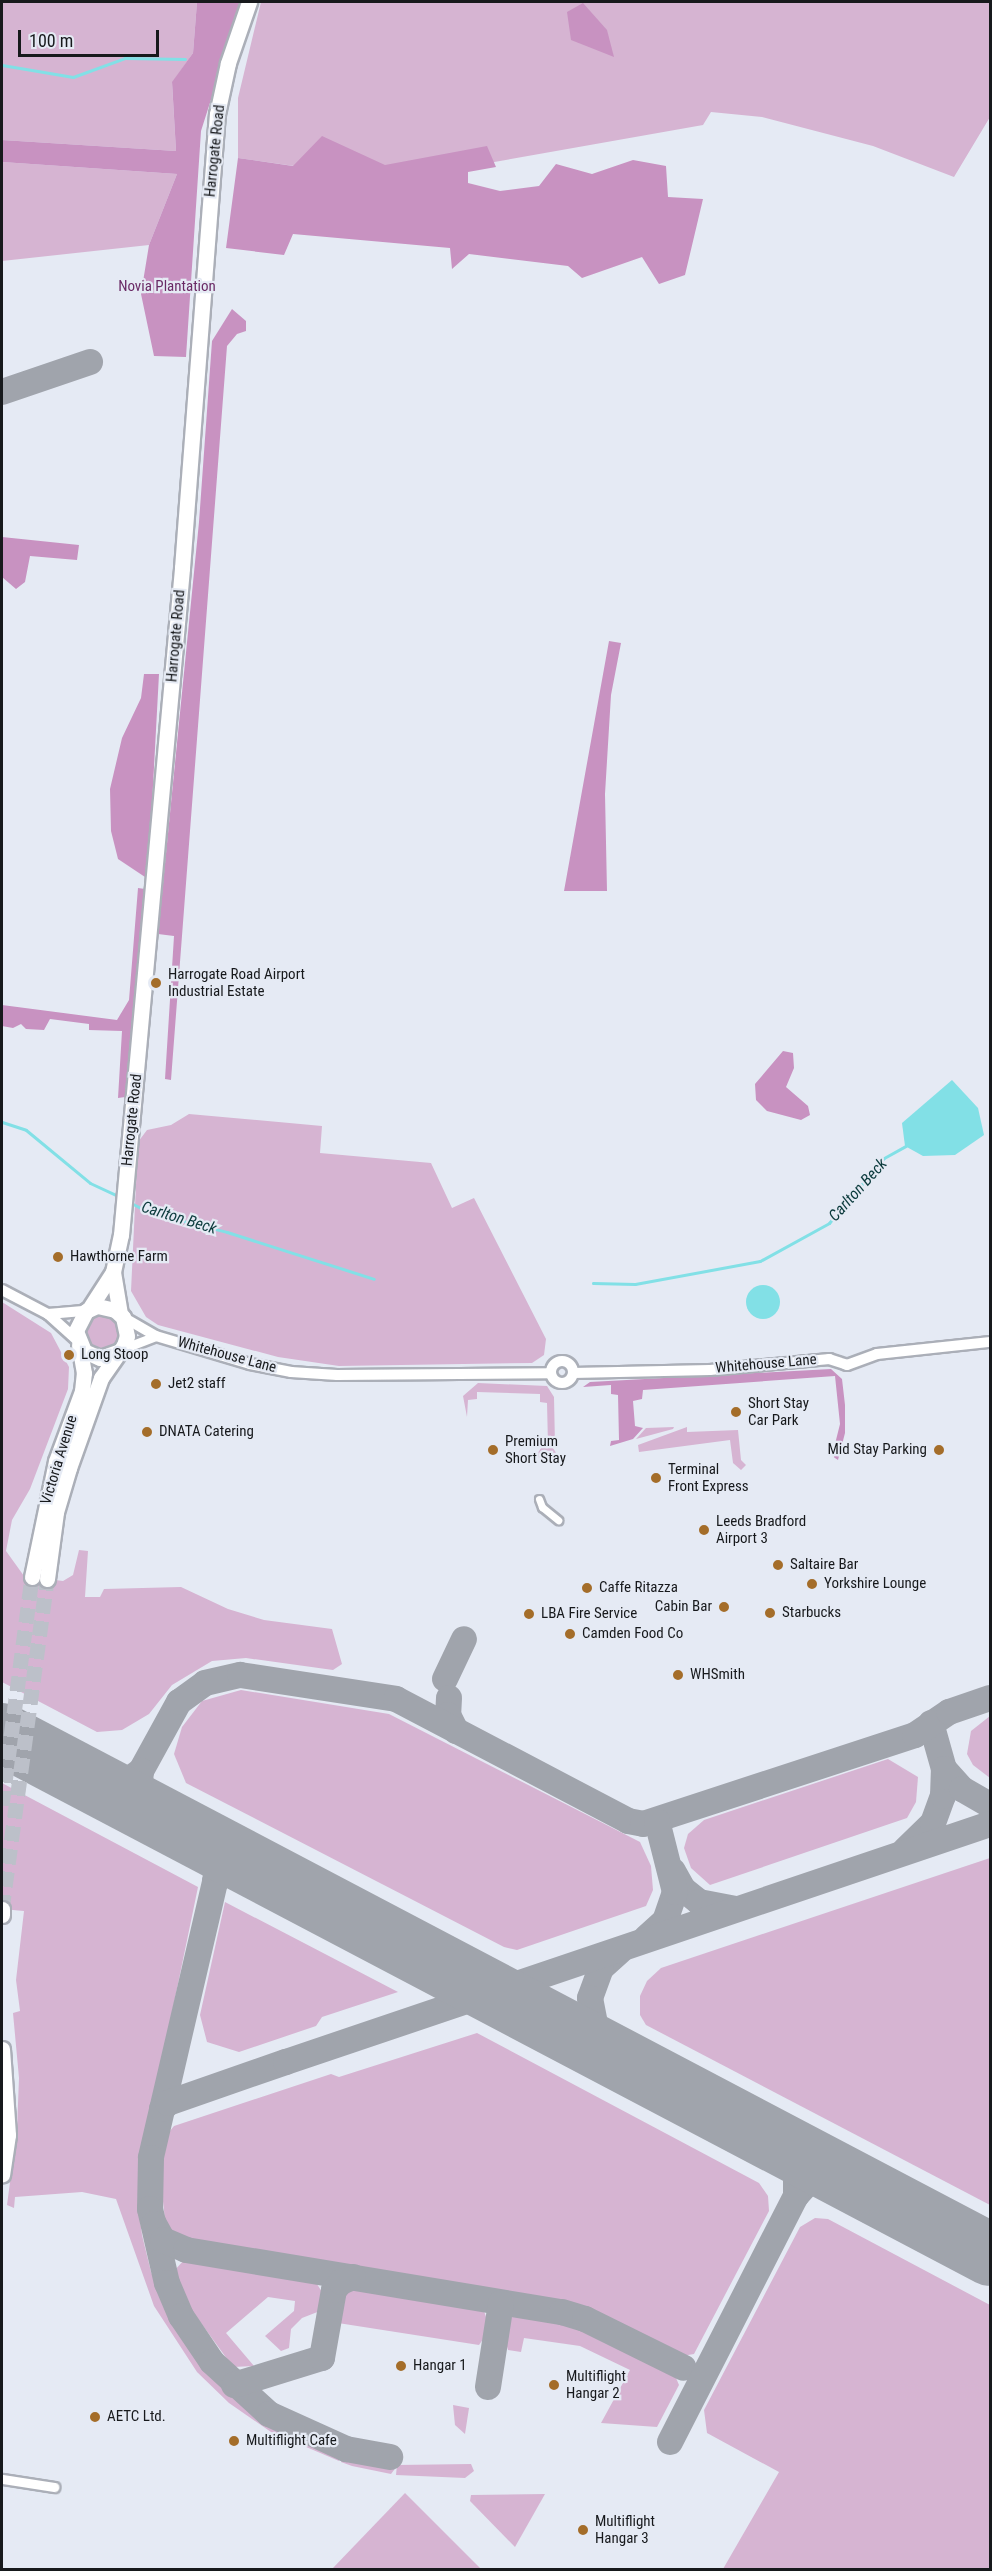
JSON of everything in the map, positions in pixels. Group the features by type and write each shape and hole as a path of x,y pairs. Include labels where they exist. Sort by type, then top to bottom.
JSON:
{"highway":[{"name":"Harrogate Road","path":"87,1310 113,1272 121,1234 182,568 218,114 228,63 249,2"},
{"name":"Harrogate Road","path":"113,1272 122,1315"},
{"path":"106,1306 122,1315 127,1336 119,1351 100,1358 92,1356 78,1343 78,1322 87,1310 106,1306"},
{"name":"Victoria Avenue","path":"40,1578 63,1463 82,1391 84,1373 78,1343"},
{"name":"Victoria Avenue","path":"63,1463 101,1378 119,1351"},
{"path":"2,2049 8,2135 2,2174"}],"street":[{"path":"2,1290 48,1314 78,1343"},
{"path":"48,1314 87,1310"},
{"name":"Whitehouse Lane","path":"122,1315 156,1336 250,1364 291,1372 337,1375 551,1373"},
{"path":"119,1351 156,1336"},
{"name":"Whitehouse Lane","path":"573,1372 710,1370 829,1359 847,1365 877,1354 990,1342"},
{"path":"562,1361 569,1363 573,1372 570,1380 560,1383 551,1373 554,1364 562,1361"},
{"path":"539,1499 542,1507 558,1520"},
{"path":"2,2479 54,2487"}],"shaded area":[{"path":"2,2 197,2 193,53 172,83 176,151 2,140"},
{"path":"261,2 990,2 990,117 954,177 873,146 762,117 711,112 703,125 392,180 238,158 238,98"},
{"path":"2,162 177,174 149,245 2,261"},
{"path":"189,1114 322,1126 320,1153 431,1163 452,1208 474,1198 546,1339 544,1355 532,1363 339,1366 278,1357 158,1325 146,1317 131,1291 138,1142 147,1130 171,1125"},
{"path":"2,1302 51,1333 69,1367 68,1389 30,1489 12,1520 6,1551 24,1576 63,1581 73,1575 79,1550 88,1551 85,1597 100,1597 104,1589 181,1587 228,1609 264,1620 332,1629 342,1664 333,1670 246,1658 212,1661 172,1685 149,1714 122,1730 97,1732 2,1682"},
{"path":"101,1313 114,1318 119,1331 114,1344 101,1349 88,1344 83,1331 88,1318"},
{"path":"478,1383 547,1386 554,1397 555,1445 548,1445 547,1403 540,1402 540,1394 477,1392 477,1399 468,1400 467,1417 463,1396"},
{"path":"674,1427 673,1429 636,1439 646,1428"},
{"path":"687,1427 687,1432 738,1430 741,1460 746,1465 741,1470 733,1463 730,1440 639,1452 638,1445"},
{"path":"543,1446 551,1446 556,1451 554,1462 543,1464 538,1459 538,1451"},
{"path":"241,1690 389,1714 640,1842 651,1866 653,1890 646,1906 517,1950 504,1947 186,1783 174,1754 182,1727 202,1701"},
{"path":"990,1716 990,1778 973,1765 967,1754 971,1731"},
{"path":"888,1759 918,1777 916,1802 907,1818 710,1885 691,1868 684,1848 688,1834 704,1820"},
{"path":"2,1783 198,1887 143,2153 138,2204 142,2235 151,2272 171,2318 213,2376 242,2404 291,2435 293,2441 340,2454 339,2461 271,2432 229,2403 197,2372 154,2306 116,2199 82,2192 15,2197 14,2208 7,2205 17,2129 19,2078 13,2013 20,2011 16,1980 24,1911 2,1909"},
{"path":"990,1858 990,2205 646,2025 640,2015 640,1996 647,1981 661,1968"},
{"path":"225,1902 398,1992 322,2017 316,2026 239,2052 207,2042 200,2015"},
{"path":"477,2033 759,2183 768,2196 769,2211 694,2354 682,2356 582,2305 176,2239 166,2229 161,2183 165,2137 174,2126 331,2074 339,2077"},
{"path":"815,2218 828,2219 990,2305 990,2569 723,2569 779,2472 707,2433 704,2410 800,2227"},
{"path":"184,2260 315,2281 324,2295 320,2311 302,2318 291,2329 289,2348 281,2351 265,2336 294,2311 295,2301 268,2297 226,2333 254,2366 233,2367 190,2308 174,2271"},
{"path":"354,2288 476,2307 484,2311 490,2329 479,2345 338,2323 338,2301"},
{"path":"515,2315 569,2321 674,2373 679,2385 657,2427 601,2423 630,2370 580,2346 524,2338 521,2352 508,2350 504,2336 507,2321"},
{"path":"453,2405 469,2408 465,2434 455,2425"},
{"path":"343,2455 395,2465 394,2470 391,2474 352,2466 341,2462"},
{"path":"471,2464 474,2471 465,2478 396,2475 397,2465"},
{"path":"405,2493 481,2569 332,2569"},
{"path":"545,2494 515,2547 470,2501 471,2495"}],"green space":[{"name":"Novia Plantation","path":"197,2 242,2 201,131 186,357 154,356 141,294 149,245 177,174 2,162 2,140 176,151 172,82 193,53"},
{"path":"583,3 607,30 614,57 571,40 567,12"},
{"path":"322,136 385,165 487,146 496,167 468,172 468,183 500,191 539,186 556,164 592,174 633,160 666,166 668,197 703,199 685,275 659,284 642,257 582,278 568,266 469,254 452,269 450,248 293,234 284,255 226,248 238,158 293,166"},
{"name":"Novia Plantation","path":"232,309 246,321 246,331 237,334 227,346 171,1080 165,1079 174,936 158,934 199,522 212,341"},
{"path":"2,537 79,545 77,560 30,556 25,582 16,589 2,577"},
{"path":"609,641 621,643 611,695 605,794 607,891 564,891"},
{"path":"144,674 159,674 148,879 118,859 111,831 110,789 122,738 141,698"},
{"path":"138,888 145,889 125,1097 118,1098 122,1031 89,1030 89,1024 50,1019 44,1030 26,1029 21,1024 13,1028 2,1026 2,1005 117,1020 129,1000"},
{"path":"783,1051 793,1053 794,1068 786,1087 808,1106 810,1115 801,1120 767,1111 756,1100 755,1084"},
{"path":"831,1369 842,1379 845,1405 845,1433 838,1460 832,1456 840,1424 835,1376 643,1390 642,1399 633,1401 635,1426 643,1428 633,1439 610,1446 611,1441 619,1440 618,1395 611,1394 611,1385 583,1387 590,1382"}],"water":[{"path":"952,1080 978,1108 984,1135 955,1155 923,1156 905,1146 902,1123"},
{"path":"763,1285 775,1290 780,1302 775,1314 763,1319 751,1314 746,1302 751,1290"}],"waterway":[{"path":"2,65 73,77 125,58 185,59"},
{"name":"Carlton Beck","path":"2,1122 26,1130 90,1183 120,1197"},
{"name":"Carlton Beck","path":"593,1283 635,1284 760,1261 829,1223 884,1158 906,1146"},
{"name":"Carlton Beck","path":"129,1202 151,1213 227,1232 374,1279"}],"taxiway":[{"path":"2,392 90,362"},
{"path":"445,1679 464,1639"},
{"path":"141,1771 179,1702 205,1683 240,1675 396,1699 628,1821 643,1824 915,1735 949,1712 990,1698"},
{"path":"449,1698 448,1715 456,1731"},
{"path":"931,1723 944,1769"},
{"path":"905,1850 933,1823 943,1796 944,1769 962,1789 990,1805"},
{"path":"94,1782 120,1786 141,1771 139,1794 153,1813"},
{"path":"646,1938 665,1921 675,1892 657,1821"},
{"path":"162,2109 168,2103 286,2062 990,1824"},
{"path":"190,1832 213,1853 217,1866 215,1882 225,1872 239,1867 273,1875"},
{"path":"673,1871 683,1889 699,1902 734,1909"},
{"path":"215,1882 151,2158 150,2209 167,2283 181,2316 212,2362 269,2414 346,2449 390,2457"},
{"path":"620,1951 601,1968 590,1998 597,2033 620,2060"},
{"path":"426,1957 445,1974 448,1992"},
{"path":"450,1969 490,1982 510,1983"},
{"path":"475,2001 500,2003 536,2015"},
{"path":"775,2142 796,2165 796,2196 806,2185 819,2178 849,2181"},
{"path":"670,2442 796,2196"},
{"path":"154,2224 163,2240 186,2250 562,2312 585,2319 684,2368"},
{"path":"234,2385 322,2358 334,2290 341,2282 353,2277"},
{"path":"488,2387 501,2303"}],"runway":[{"path":"2,1734 990,2254"}],"tunnel":[{"path":"2,1805 32,1577"},
{"path":"2,1909 47,1579"}],"place":[{"name":"Harrogate Road Airport Industrial Estate","path":"156,983"},
{"name":"Hawthorne Farm","path":"58,1257"},
{"name":"Long Stoop","path":"69,1355"},
{"name":"Jet2 staff","path":"156,1384"},
{"name":"Short Stay Car Park","path":"736,1412"},
{"name":"DNATA Catering","path":"147,1432"},
{"name":"Premium Short Stay","path":"493,1450"},
{"name":"Mid Stay Parking","path":"939,1450"},
{"name":"Terminal Front Express","path":"656,1478"},
{"name":"Leeds Bradford Airport 3","path":"704,1530"},
{"name":"Saltaire Bar","path":"778,1565"},
{"name":"Yorkshire Lounge","path":"812,1584"},
{"name":"Caffe Ritazza","path":"587,1588"},
{"name":"Cabin Bar","path":"724,1607"},
{"name":"Starbucks","path":"770,1613"},
{"name":"LBA Fire Service","path":"529,1614"},
{"name":"Camden Food Co","path":"570,1634"},
{"name":"WHSmith","path":"678,1675"},
{"name":"Hangar 1","path":"401,2366"},
{"name":"Multiflight Hangar 2","path":"554,2385"},
{"name":"AETC Ltd.","path":"95,2417"},
{"name":"Multiflight Cafe","path":"234,2441"},
{"name":"Multiflight Hangar 3","path":"583,2530"}]}
